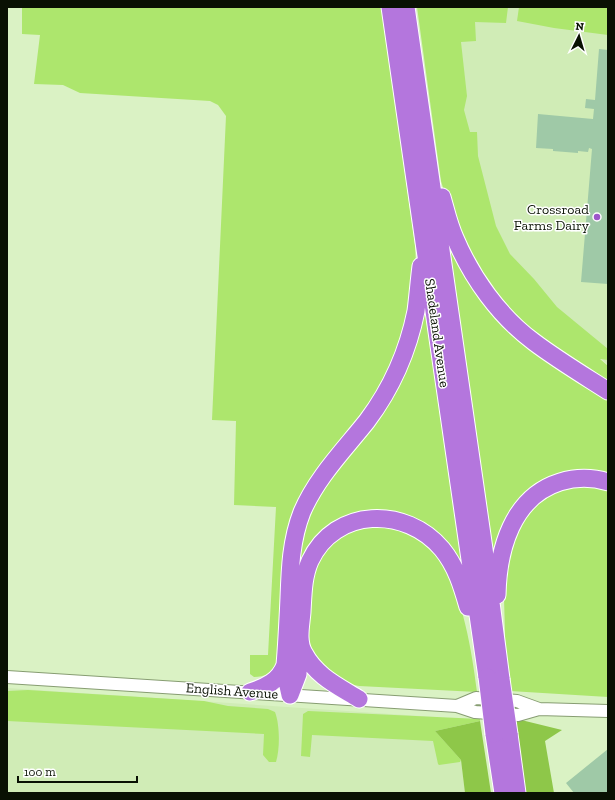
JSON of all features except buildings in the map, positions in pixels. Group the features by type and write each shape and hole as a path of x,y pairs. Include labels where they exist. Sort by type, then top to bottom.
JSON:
{"highway":[{"name":"Shadeland Avenue","path":"390,7 485,659"},
{"name":"Shadeland Avenue","path":"406,7 497,647"},
{"path":"425,139 454,237 469,266 485,291 508,319 533,342 608,391"},
{"path":"290,695 285,665 291,557 298,525 316,486 376,408 395,373 406,346 414,318 424,244"},
{"path":"503,793 501,734 494,678 497,647 498,580 500,564 508,531 517,514 525,504 548,487 569,480 584,478 598,479 608,482"},
{"path":"290,695 298,674 304,581 309,564 314,554 325,540 340,529 364,520 384,518 406,523 420,530 434,541 448,557 462,585 485,659 494,678"},
{"path":"300,644 308,661 323,677 359,698"},
{"path":"250,692 270,684 283,671 285,665"},
{"path":"501,734 517,793"}],"street":[{"name":"English Avenue","path":"7,677 359,698 457,706 476,698 517,701 540,709 608,711"}],"shaded area":[{"path":"437,7 608,7 608,365 527,297 484,239"},
{"path":"7,688 435,717 435,731 461,760 465,793 7,793"}],"green space":[{"path":"22,7 382,7 415,245 416,264 411,311 390,374 302,499 279,664 265,675 254,677 250,674 250,655 268,655 276,507 234,505 236,421 212,420 226,116 218,105 210,101 80,93 63,85 34,84 40,35 22,34"},
{"path":"417,7 508,7 506,23 475,22 476,41 461,42 467,96 464,110 470,132 477,132 478,156 496,226 510,254 534,279 557,307 608,349 608,360 600,359 608,366 608,385 556,352 493,295 452,217 441,181"},
{"path":"519,7 608,7 608,35 554,28 517,21"},
{"path":"448,229 477,287 608,395 608,478 557,477 497,553 491,553 449,261"},
{"path":"425,311 463,572 437,536 350,519 295,581 302,524 353,444 420,312"},
{"path":"583,485 608,489 608,697 510,691 506,669 504,598 505,574 515,529 536,502 560,488"},
{"path":"385,523 409,532 419,538 438,557 448,574 455,590 465,624 477,692 359,686 349,684 322,671 307,645 309,598 318,557 344,532"},
{"path":"28,690 204,701 228,706 268,709 275,712 278,723 279,744 276,762 269,762 263,755 264,734 7,721 7,691"},
{"path":"308,711 480,719 480,721 435,731 461,760 460,762 439,765 433,741 312,735 310,757 301,756 303,714"},
{"path":"513,718 562,730 545,741 554,793 525,793"},
{"path":"480,721 491,793 465,793 461,760 435,731"}],"place":[{"name":"Crossroad Farms Dairy","path":"597,217"}]}
